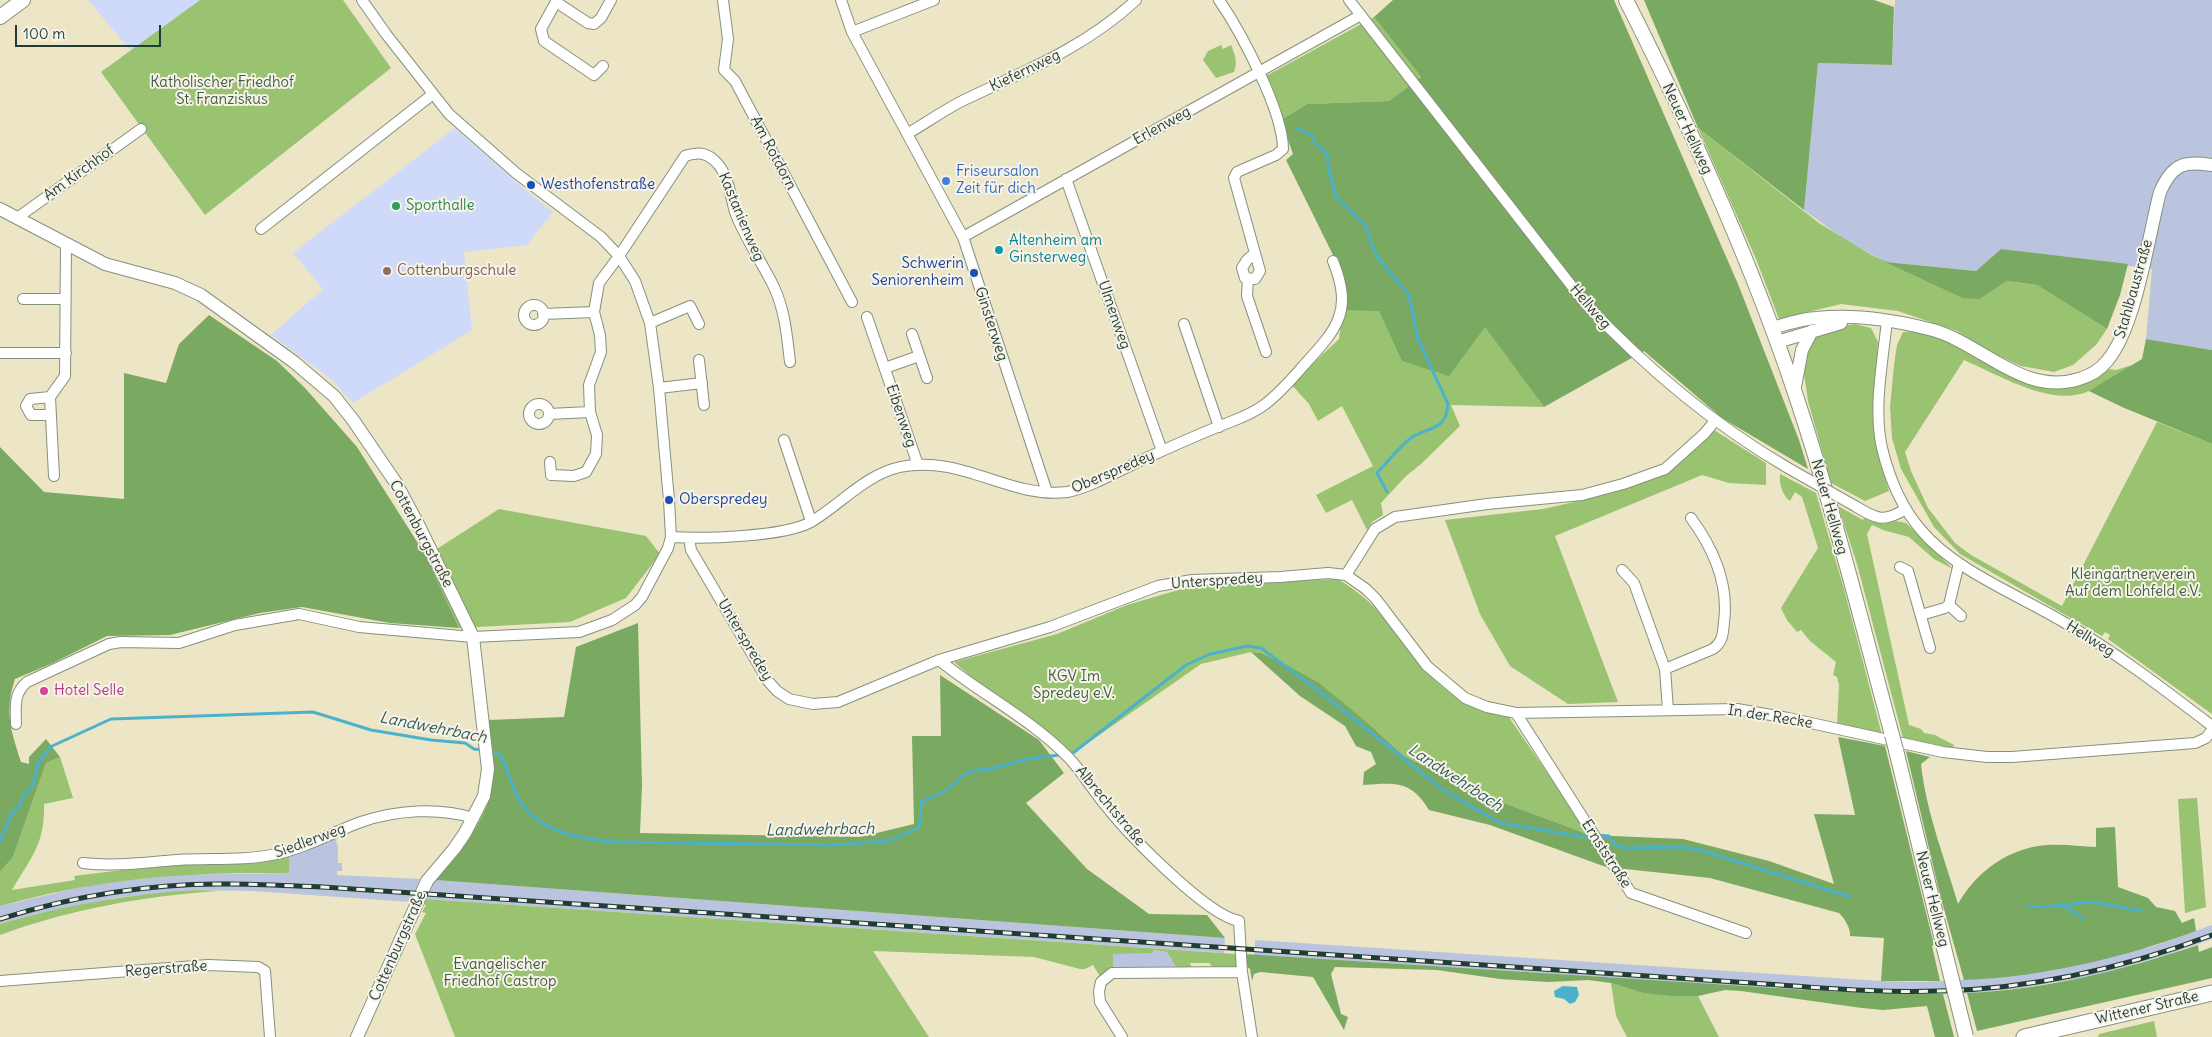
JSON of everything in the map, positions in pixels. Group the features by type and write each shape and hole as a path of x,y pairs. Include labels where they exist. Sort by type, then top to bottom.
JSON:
{"main road":[{"path":"0,17 23,0"},
{"name":"Neuer Hellweg","path":"1626,0 1740,245 1794,392 1828,501 1892,735 1966,1037"},
{"name":"Wittener Straße","path":"2024,1037 2212,992"}],"street":[{"path":"16,724 16,697 20,688 27,682 109,644 121,642 179,643 235,625 300,614 359,626 473,637 579,632 612,620 635,605 642,597 661,564 671,537 668,479 650,323 635,281 619,256 601,237 495,156 449,114 386,34 362,0"},
{"path":"603,66 594,75 544,41 541,29 557,1 588,23 594,24 601,18 611,0"},
{"name":"Am Rotdorn","path":"723,0 728,39 724,70 734,81 852,302"},
{"name":"Ginsterweg","path":"841,0 852,32 963,237 1047,492"},
{"path":"852,32 934,0"},
{"name":"Kiefernweg","path":"907,134 962,101 1062,54 1090,37 1136,0"},
{"path":"1219,0 1258,70 1281,128 1282,149 1276,155 1237,172 1234,178 1260,271 1254,279 1248,278 1247,296 1266,352"},
{"name":"Hellweg","path":"1349,0 1585,303 1649,368 1715,420 1788,468 1855,506 1882,519 1890,518 1906,509"},
{"name":"Erlenweg","path":"963,237 1258,70 1361,15"},
{"path":"261,229 433,94"},
{"name":"Am Kirchhof","path":"17,218 141,129"},
{"name":"Kastanienweg","path":"619,256 685,156 697,152 706,154 717,163 727,178 736,212 748,240 774,288 786,328 790,362"},
{"name":"Stahlbaustraße","path":"1772,328 1816,318 1887,320 1931,329 1954,338 2021,376 2060,383 2086,377 2107,362 2122,336 2132,308 2160,192 2166,179 2176,168 2188,163 2212,165"},
{"name":"Ulmenweg","path":"1066,180 1162,451"},
{"name":"Cottenburgstraße","path":"0,209 105,264 175,283 201,295 294,362 334,396 353,420 396,483 420,526 473,637 486,749 487,784 484,796 474,818 454,849 427,881 357,1037"},
{"path":"54,476 53,422 50,415 50,397 65,376 66,244"},
{"path":"550,462 551,475 574,476 586,472 596,454 597,435 590,412 590,385 601,352 600,335 594,312 599,284 619,256"},
{"name":"Oberspredey","path":"671,537 689,538 784,532 811,521 876,475 918,465 944,465 963,469 1003,484 1047,492 1081,489 1162,451 1239,419 1264,406 1287,384 1328,338 1342,311 1343,294 1333,261"},
{"path":"23,299 65,299"},
{"path":"650,323 690,306 699,324"},
{"path":"543,314 594,312"},
{"name":"Eibenweg","path":"867,316 918,465"},
{"name":"Stahlbaustraße","path":"1777,342 1858,318"},
{"name":"Hellweg","path":"1887,320 1880,397 1882,448 1896,490 1906,509 1921,530 1959,564 2101,645 2144,674 2212,726"},
{"path":"1184,324 1219,426"},
{"path":"1794,392 1802,350 1812,331"},
{"path":"912,334 927,378"},
{"path":"0,353 66,353"},
{"name":"Eibenweg","path":"884,368 919,356"},
{"path":"700,360 704,405"},
{"path":"659,388 702,383"},
{"path":"50,397 30,399 26,406 31,415 50,415"},
{"path":"549,414 590,412"},
{"path":"1346,575 1375,529 1395,517 1488,504 1582,495 1623,484 1665,469 1704,434 1715,420"},
{"path":"784,440 811,521"},
{"path":"1665,669 1713,649 1722,638 1726,602 1724,587 1702,534 1691,518"},
{"name":"Unterspredey","path":"689,538 692,550 768,681 777,691 789,699 813,704 838,702 939,660 1050,627 1147,590 1173,583 1192,580 1280,577 1310,573 1346,575"},
{"path":"1921,616 1945,608 1948,605 1959,564"},
{"path":"1900,566 1908,571 1930,648"},
{"path":"1622,570 1634,583 1665,669 1668,710"},
{"name":"In der Recke","path":"1346,575 1376,599 1417,655 1450,688 1475,704 1516,712 1718,708 1763,712 1927,749 1987,757 2012,757 2195,743 2206,738 2212,730"},
{"path":"1948,605 1961,616"},
{"name":"Albrechtstraße","path":"939,660 965,680 1030,723 1069,758 1107,808 1156,860 1214,910 1231,920 1239,921 1242,972 1252,1037"},
{"name":"Ernststraße","path":"1516,712 1631,893 1746,933"},
{"name":"Siedlerweg","path":"83,863 109,866 179,860 264,857 290,851 362,822 390,815 447,811 474,818"},
{"name":"Regerstraße","path":"0,981 208,965 258,967 265,971 270,1037"},
{"path":"1122,1037 1099,997 1101,982 1112,973 1242,972"}],"shaded area":[{"path":"88,0 200,0 131,51"},
{"path":"1895,0 2212,0 2212,350 2146,339 2152,269 2001,249 1976,271 1885,262 1844,239 1804,210 1818,63 1892,65"},
{"name":"Cottenburgschule","path":"455,128 553,212 527,245 464,252 472,330 353,403 331,379 271,335 323,289 293,253"},
{"path":"335,838 338,846 338,863 342,863 342,871 337,871 337,875 420,879 411,902 252,891 196,890 120,897 36,914 0,924 0,906 95,884 172,875 288,873 289,856"},
{"path":"435,880 1225,938 1224,953 425,899"},
{"path":"2212,925 2212,939 2098,975 2022,988 1976,993 1926,995 1857,993 1254,955 1255,940 1881,981 1921,982 1993,978 2054,970 2154,946"},
{"path":"1154,950 1167,952 1176,967 1113,970 1112,954"}],"green space":[{"name":"Katholischer Friedhof St. Franziskus","path":"200,0 343,0 391,68 205,215 101,72"},
{"path":"1393,0 1614,0 1738,284 1799,440 1808,469 1722,418 1644,351 1544,407 1485,327 1449,376 1402,361 1379,311 1343,310 1346,289 1334,257 1286,160 1293,154 1281,120 1307,104 1389,101 1421,77 1374,17"},
{"path":"1644,0 1874,0 1894,7 1892,65 1818,63 1804,210 1698,128"},
{"path":"1374,17 1421,77 1389,101 1307,104 1281,120 1266,76"},
{"path":"1221,45 1223,49 1231,45 1236,65 1234,72 1216,78 1203,60 1208,51"},
{"path":"1698,128 1819,223 1873,256 1980,299 2007,281 2037,285 2107,329 2096,345 2073,365 2054,372 2021,366 1990,352 1957,331 1898,311 1841,304 1779,319 1756,259"},
{"path":"2001,249 2128,264 2120,295 2107,329 2037,285 2007,281 1980,299 1963,298 1885,262 1976,271"},
{"path":"1343,310 1379,310 1403,361 1485,326 1544,407 1451,405 1460,426 1406,476 1381,503 1383,515 1372,522 1367,530 1352,500 1326,513 1316,495 1373,466 1342,406 1318,421 1309,404 1291,384 1339,339"},
{"path":"209,315 277,361 305,388 357,447 426,556 459,628 390,623 302,607 260,613 170,635 107,636 53,663 15,679 9,711 21,762 29,764 29,757 46,739 60,757 46,763 13,857 0,872 0,447 44,492 124,499 124,373 166,383 179,344"},
{"path":"1855,324 1871,328 1878,342 1874,429 1877,450 1889,491 1865,501 1831,483 1808,401 1803,367 1812,339 1830,328"},
{"name":"Kleingärtnerverein Auf dem Lohfeld e.V.","path":"1903,332 1925,333 1939,338 2014,377 2032,384 2051,388 2070,388 2089,382 2109,369 2116,370 2132,365 2106,383 2089,391 2074,395 2059,395 2042,393 2026,388 1964,360 1905,452 1911,471 1928,508 1955,543 1971,555 2062,606 2157,422 2212,444 2212,714 2108,639 2110,635 2105,632 2102,636 1960,554 1934,527 1901,469 1892,438 1890,407 1894,365 1897,345"},
{"path":"2146,339 2212,350 2212,444 2122,407 2089,391 2142,359"},
{"path":"1714,430 1766,463 1766,485 1729,483 1702,475 1555,536 1618,702 1568,704 1510,666 1480,614 1445,520 1543,509 1596,497 1671,469"},
{"path":"1780,474 1816,493 1844,589 1882,735 1837,725 1839,685 1837,677 1833,675 1836,662 1810,641 1801,630 1797,632 1787,620 1781,608 1818,548 1802,497 1795,492 1790,501 1785,496 1780,481"},
{"path":"1838,506 1863,520 1864,518 1883,524 1896,521 1906,523 1953,569 1934,559 1909,537 1872,525 1867,534 1909,725 1921,729 1924,733 1935,735 1954,745 1953,748 1903,738 1857,564"},
{"path":"499,509 646,536 660,554 626,598 570,622 459,628 426,556"},
{"name":"KGV Im Spredey e.V.","path":"1338,579 1369,602 1438,683 1467,704 1508,716 1590,835 1496,800 1404,756 1370,725 1285,664 1261,653 1251,652 1201,664 1072,754 982,686 954,662 1057,634 1127,605 1192,586"},
{"path":"638,623 642,786 640,833 860,837 914,824 912,736 941,736 940,675 1039,740 1064,773 1026,803 1087,869 1149,914 1207,915 1225,938 435,880 472,833 480,820 491,792 493,771 488,720 564,717 576,647"},
{"path":"1251,652 1261,653 1319,683 1404,756 1496,800 1590,835 1683,839 1769,861 1834,884 1814,814 1855,815 1838,737 1885,746 1934,945 1932,946 1940,981 1881,981 1884,938 1850,936 1845,920 1839,913 1710,878 1606,867 1490,825 1429,810 1416,793 1409,788 1393,784 1363,785 1364,772 1376,764 1371,752 1356,746 1345,726 1300,696"},
{"path":"1906,751 1930,757 1921,764 1923,782 1931,818 1958,904 1982,874 1991,866 2013,853 2045,845 2096,847 2096,828 2115,827 2118,887 2148,898 2156,907 2175,911 2182,923 2194,918 2196,931 2111,958 2023,975 1964,980 1940,895"},
{"path":"60,757 73,798 44,804 42,830 36,850 12,890 75,880 74,876 154,866 253,863 289,856 289,873 214,874 143,879 73,889 0,906 0,872 13,857 46,763"},
{"path":"2197,798 2206,907 2185,913 2178,799"},
{"path":"196,890 219,891 163,896 108,905 54,918 0,935 0,924 48,911 146,894"},
{"name":"Evangelischer Friedhof Castrop","path":"425,899 1236,954 1237,965 1235,969 1215,969 1209,963 1190,963 1192,968 1163,968 1176,967 1167,952 1154,950 1152,953 1113,954 1113,970 1101,978 1093,965 1080,969 1034,957 873,951 929,1037 455,1037 415,934 426,913 422,912 426,905 422,904"},
{"path":"2198,945 2199,952 2212,947 2212,978 1977,1031 1967,993 2026,988 2084,977 2141,963"},
{"path":"1244,954 1808,990 1889,994 1943,994 1954,1037 1935,1037 1927,1006 1883,1010 1741,991 1725,990 1698,996 1672,996 1643,993 1611,983 1588,980 1548,982 1500,979 1437,970 1335,967 1331,974 1341,1014 1348,1017 1344,1030 1313,977 1260,972 1254,974 1252,981 1250,969 1245,965"},
{"path":"1611,983 1643,993 1698,996 1719,1037 1627,1037 1616,1016"},
{"path":"2154,1021 2157,1037 2098,1037 2099,1034"}],"water":[{"path":"1563,986 1577,987 1579,995 1575,1002 1570,1004 1564,999 1555,997 1554,991"}],"waterway":[{"path":"1297,128 1313,136 1315,143 1328,156 1328,167 1336,197 1367,227 1370,240 1378,258 1409,295 1418,339 1448,404 1447,413 1440,424 1411,438 1377,473 1387,492"},
{"name":"Landwehrbach","path":"1073,753 1186,665 1210,654 1247,646 1261,648 1323,694 1443,790 1500,823 1584,837 1591,836"},
{"name":"Landwehrbach","path":"0,842 11,814 19,807 24,795 33,785 38,763 50,747 111,719 313,712 371,730 431,740 465,743 474,749 483,750"},
{"name":"Landwehrbach","path":"489,751 498,753 501,756 517,796 525,808 546,825 572,835 614,842 834,845 889,841 918,828 921,802 947,790 971,771 990,769 1027,759 1059,755"},
{"name":"Landwehrbach","path":"1597,835 1609,836 1615,845 1625,848 1683,847 1700,850 1851,897"},
{"name":"Landwehrbach","path":"2028,906 2045,907 2092,902 2142,911"},
{"path":"2064,905 2082,918"}],"railway":[{"path":"0,919 56,904 113,892 199,884 276,885 1895,991 1938,991 2008,986 2077,975 2179,947 2212,935"}],"place":[{"name":"Friseursalon Zeit für dich","path":"946,181"},
{"name":"Westhofenstraße","path":"531,185"},
{"name":"Sporthalle","path":"396,206"},
{"name":"Altenheim am Ginsterweg","path":"999,250"},
{"name":"Cottenburgschule","path":"387,271"},
{"name":"Schwerin Seniorenheim","path":"974,273"},
{"name":"Oberspredey","path":"669,500"},
{"name":"Hotel Selle","path":"44,691"}]}
